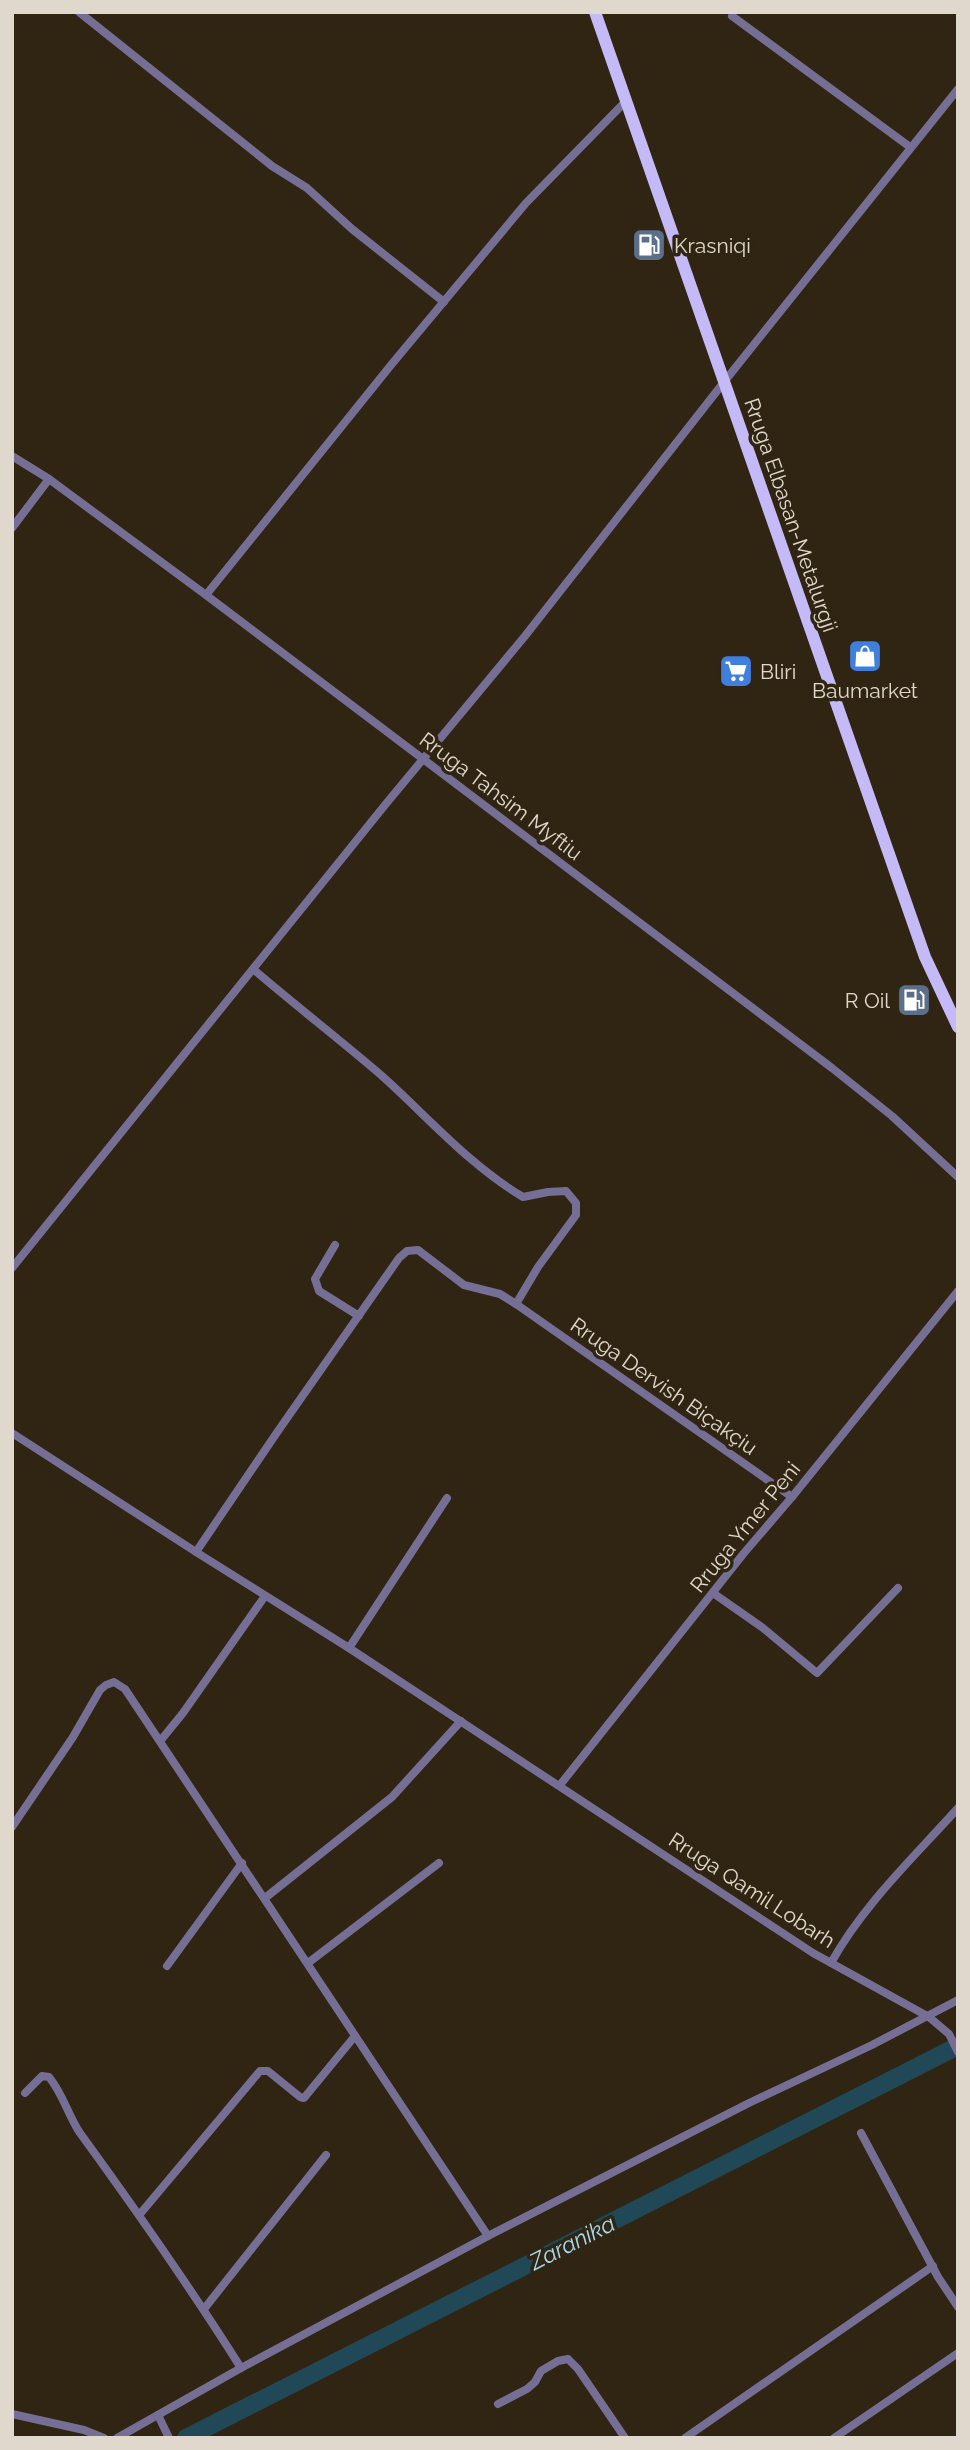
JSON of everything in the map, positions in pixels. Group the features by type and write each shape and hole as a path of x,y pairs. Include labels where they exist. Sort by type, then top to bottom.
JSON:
{"main road":[{"name":"Rruga Elbasan-Metalurgji","path":"595,12 925,957 958,1027"}],"street":[{"path":"79,12 272,166 307,188 352,229 444,302"},
{"path":"732,16 910,147"},
{"path":"12,1268 557,597 724,382 958,89"},
{"path":"206,595 526,203 625,101"},
{"name":"Rruga Tahsim Myftiu","path":"12,456 49,479 206,595 832,1068 892,1116 958,1177"},
{"path":"12,528 49,479"},
{"path":"253,969 381,1076 447,1138 506,1187 523,1197 566,1191 576,1203 576,1215 538,1267 516,1304"},
{"path":"196,1552 359,1315 319,1291 316,1285 315,1279 335,1245"},
{"name":"Rruga Dervish Biçakçiu","path":"359,1315 399,1258 407,1251 418,1250 464,1285 500,1294 516,1304 792,1497"},
{"name":"Rruga Ymer Peni","path":"561,1786 744,1553 958,1291"},
{"name":"Rruga Qamil Lobarh","path":"12,1433 349,1648 831,1963 929,2017 949,2034 958,2052"},
{"path":"349,1648 447,1498"},
{"path":"713,1593 763,1628 817,1673 898,1588"},
{"path":"161,1740 265,1596"},
{"path":"12,1828 106,1685 114,1682 125,1689 488,2236"},
{"path":"265,1898 392,1797 461,1721"},
{"path":"831,1963 844,1940 958,1808"},
{"path":"167,1966 242,1863"},
{"path":"308,1963 439,1863"},
{"path":"117,2438 241,2368 488,2236 749,2103 929,2017 958,2000"},
{"path":"140,2214 260,2071 268,2071 300,2098 304,2098 355,2036"},
{"path":"25,2093 42,2076 49,2077 59,2089 78,2129 140,2214 241,2368"},
{"path":"861,2133 958,2307"},
{"path":"204,2309 326,2155"},
{"path":"685,2438 933,2266"},
{"path":"834,2438 958,2353"},
{"path":"498,2404 527,2389 541,2371 558,2361 568,2359 578,2369 625,2438"},
{"path":"12,2414 84,2430 104,2438"},
{"path":"158,2416 167,2435"}],"waterway":[{"name":"Zaranika","path":"186,2438 958,2046"}],"place":[{"name":"Krasniqi","path":"649,245"},
{"name":"Baumarket","path":"865,656"},
{"name":"Bliri","path":"736,671"},
{"name":"R Oil","path":"914,1000"}]}
